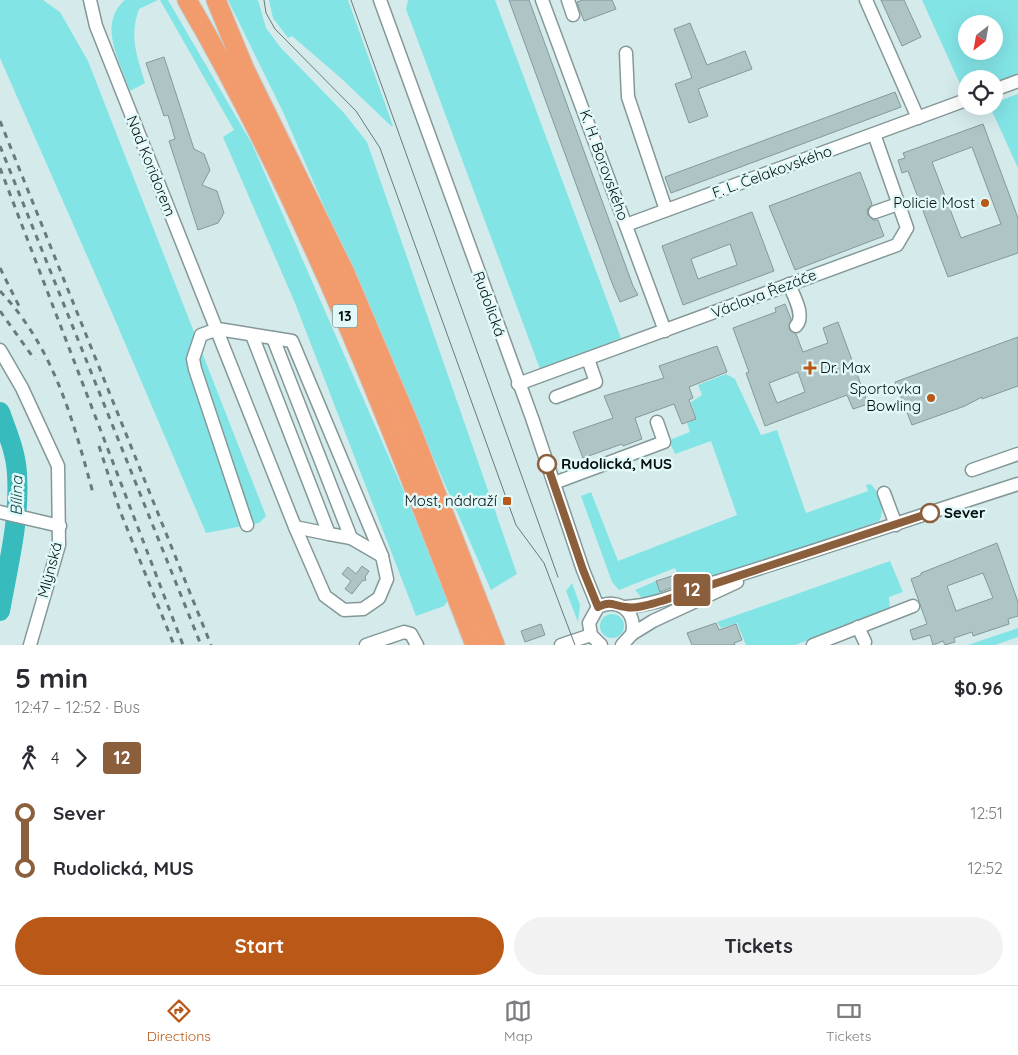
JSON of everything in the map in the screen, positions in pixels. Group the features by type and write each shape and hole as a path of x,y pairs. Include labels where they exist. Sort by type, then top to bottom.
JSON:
{"highway":[{"path":"178,0 198,34 237,72"},
{"name":"13","path":"187,0 237,72 349,281 406,419 495,645"},
{"name":"13","path":"207,0 356,342 475,645"},
{"path":"216,0 237,72"}],"street":[{"name":"Nad Koridorem","path":"90,0 96,26 218,329 295,527 326,596 344,610 363,609 379,598 387,579 382,556 292,340 274,338"},
{"name":"Rudolická","path":"380,0 554,483 583,570 598,607"},
{"name":"K. H. Borovského","path":"542,0 665,331"},
{"path":"568,0 573,15"},
{"path":"866,0 918,118"},
{"path":"626,53 628,97 666,210"},
{"path":"1003,87 1018,81"},
{"name":"F. L. Čelakovského","path":"626,225 958,103"},
{"name":"Václava Řezáče","path":"518,384 897,245 907,228 874,134"},
{"path":"875,212 898,204"},
{"path":"789,284 800,318 796,326"},
{"path":"247,525 194,369 195,346 201,335 218,329 274,338 351,538"},
{"path":"252,335 329,534"},
{"path":"0,350 22,388 58,466 60,526"},
{"path":"556,397 596,382 588,359"},
{"path":"554,483 664,442 657,422"},
{"path":"972,470 1018,454"},
{"path":"601,645 591,635 589,622 598,607 612,603 625,608 662,601 717,581 780,563 1018,484"},
{"path":"884,493 896,525"},
{"name":"Mlýnská","path":"1,512 60,526 59,545 30,645"},
{"path":"295,527 351,538 382,556"},
{"path":"622,645 632,634 653,621 780,563"},
{"path":"812,645 834,641 858,627 913,606"},
{"path":"625,608 632,619 632,634"},
{"path":"858,627 865,642"},
{"path":"366,645 404,632 411,634 416,645"},
{"path":"561,645 591,635"}],"shaded area":[{"path":"0,0 43,0 60,12 88,61 266,516 259,523 206,533 0,58"},
{"path":"125,0 158,0 139,9 134,37 145,83 130,91 113,43 112,31 113,20 117,10"},
{"path":"160,0 168,0 252,144 450,597 444,606 416,616 295,303 223,137 234,130"},
{"path":"228,0 258,0 266,28 281,48 344,113 367,142 517,574 491,590 283,112"},
{"path":"269,0 348,0 393,126 292,36 288,38 273,18"},
{"path":"408,0 495,0 621,338 540,369 406,9"},
{"path":"922,0 1018,0 1018,73 1003,79 1003,70 958,70 958,80"},
{"path":"1018,94 1018,168 994,115 1003,115 1003,99"},
{"path":"726,374 735,379 761,435 777,430 806,513 868,491 866,485 870,484 877,491 881,501 881,517 879,521 733,572 682,585 675,568 619,590 612,582 581,496 591,492 618,561 737,515 711,441 675,454 670,443 672,439 690,432 687,423 696,419 691,402 702,395 698,385"},
{"path":"890,561 903,592 889,597 890,610 795,645 746,645 737,623 721,628 717,622"},
{"path":"656,581 660,593 643,599 635,590"},
{"path":"572,583 580,605 578,622 566,591"},
{"path":"612,614 621,617 624,626 621,635 612,638 603,635 600,626 603,617"},
{"path":"1018,628 1018,637 995,645 968,645"}],"building":[{"path":"509,0 529,0 633,286 638,295 620,302"},
{"path":"583,0 612,0 616,9 584,21 577,2"},
{"path":"881,0 904,0 921,37 902,46"},
{"path":"690,23 707,65 745,51 752,69 698,89 708,116 689,123 675,84 692,78 674,29"},
{"path":"164,57 194,149 204,154 210,170 202,185 217,191 224,213 218,223 198,230 169,141 175,139 168,115 164,116 146,63"},
{"path":"895,92 901,107 671,193 665,177"},
{"path":"983,124 1018,218 1018,253 948,277 908,171 902,173 898,160 905,158 903,153","holes":["972,147 1001,224 961,238 932,162"]},
{"path":"860,172 872,204 867,210 868,215 873,220 878,220 884,236 795,270 769,206"},
{"path":"752,212 774,271 683,305 662,246","holes":["730,244 737,265 698,279 691,259"]},
{"path":"785,304 791,319 789,329 796,334 803,352 828,343 823,328 838,322 868,404 853,409 847,395 765,426 746,373 749,372 733,328 776,312 775,308","holes":["798,372 805,392 777,403 769,383"]},
{"path":"1018,337 1018,386 982,399 982,397 965,406 912,425 895,382"},
{"path":"717,346 727,372 689,387 693,398 689,400 696,419 682,424 674,404 635,418 642,439 583,458 573,432 613,418 604,396 664,378 659,366"},
{"path":"997,543 1018,602 1018,616 1008,619 1009,624 973,636 972,632 954,638 955,642 945,645 943,641 933,645 930,635 913,640 910,630 927,624 911,579 921,575 921,573","holes":["983,573 993,598 956,611 947,586"]},
{"path":"362,566 369,571 365,577 366,580 362,581 352,594 345,589 351,581 342,574 348,567 356,574"},
{"path":"675,575 679,585 660,592 656,581"},
{"path":"716,623 719,630 736,624 742,640 734,643 735,645 692,645 687,633"},
{"path":"541,624 545,635 525,642 521,631"}],"waterway":[{"name":"Bílina","path":"0,412 11,442 17,474 17,508 13,543 0,611"}],"tram line":[{"path":"264,0 266,13 275,29 356,111 380,148 516,525 544,563 575,645"},
{"path":"351,0 558,577"}],"railway":[{"path":"0,121 211,645"},
{"path":"0,146 201,645"},
{"path":"0,168 183,645"},
{"path":"0,268 19,306"},
{"path":"0,291 19,313 48,361 69,412 93,493"},
{"path":"0,311 35,360"},
{"path":"99,446 120,511 174,645"}],"bus line":[{"name":"12","path":"547,464 583,570 598,607 612,603 625,608 645,606 930,513"}],"place":[{"name":"Policie Most","path":"985,203"},
{"name":"Dr. Max","path":"810,368"},
{"name":"Sportovka Bowling","path":"931,398"},
{"name":"Rudolická, MUS","path":"547,464"},
{"name":"Most, nádraží","path":"507,501"},
{"name":"Sever","path":"930,513"}]}
